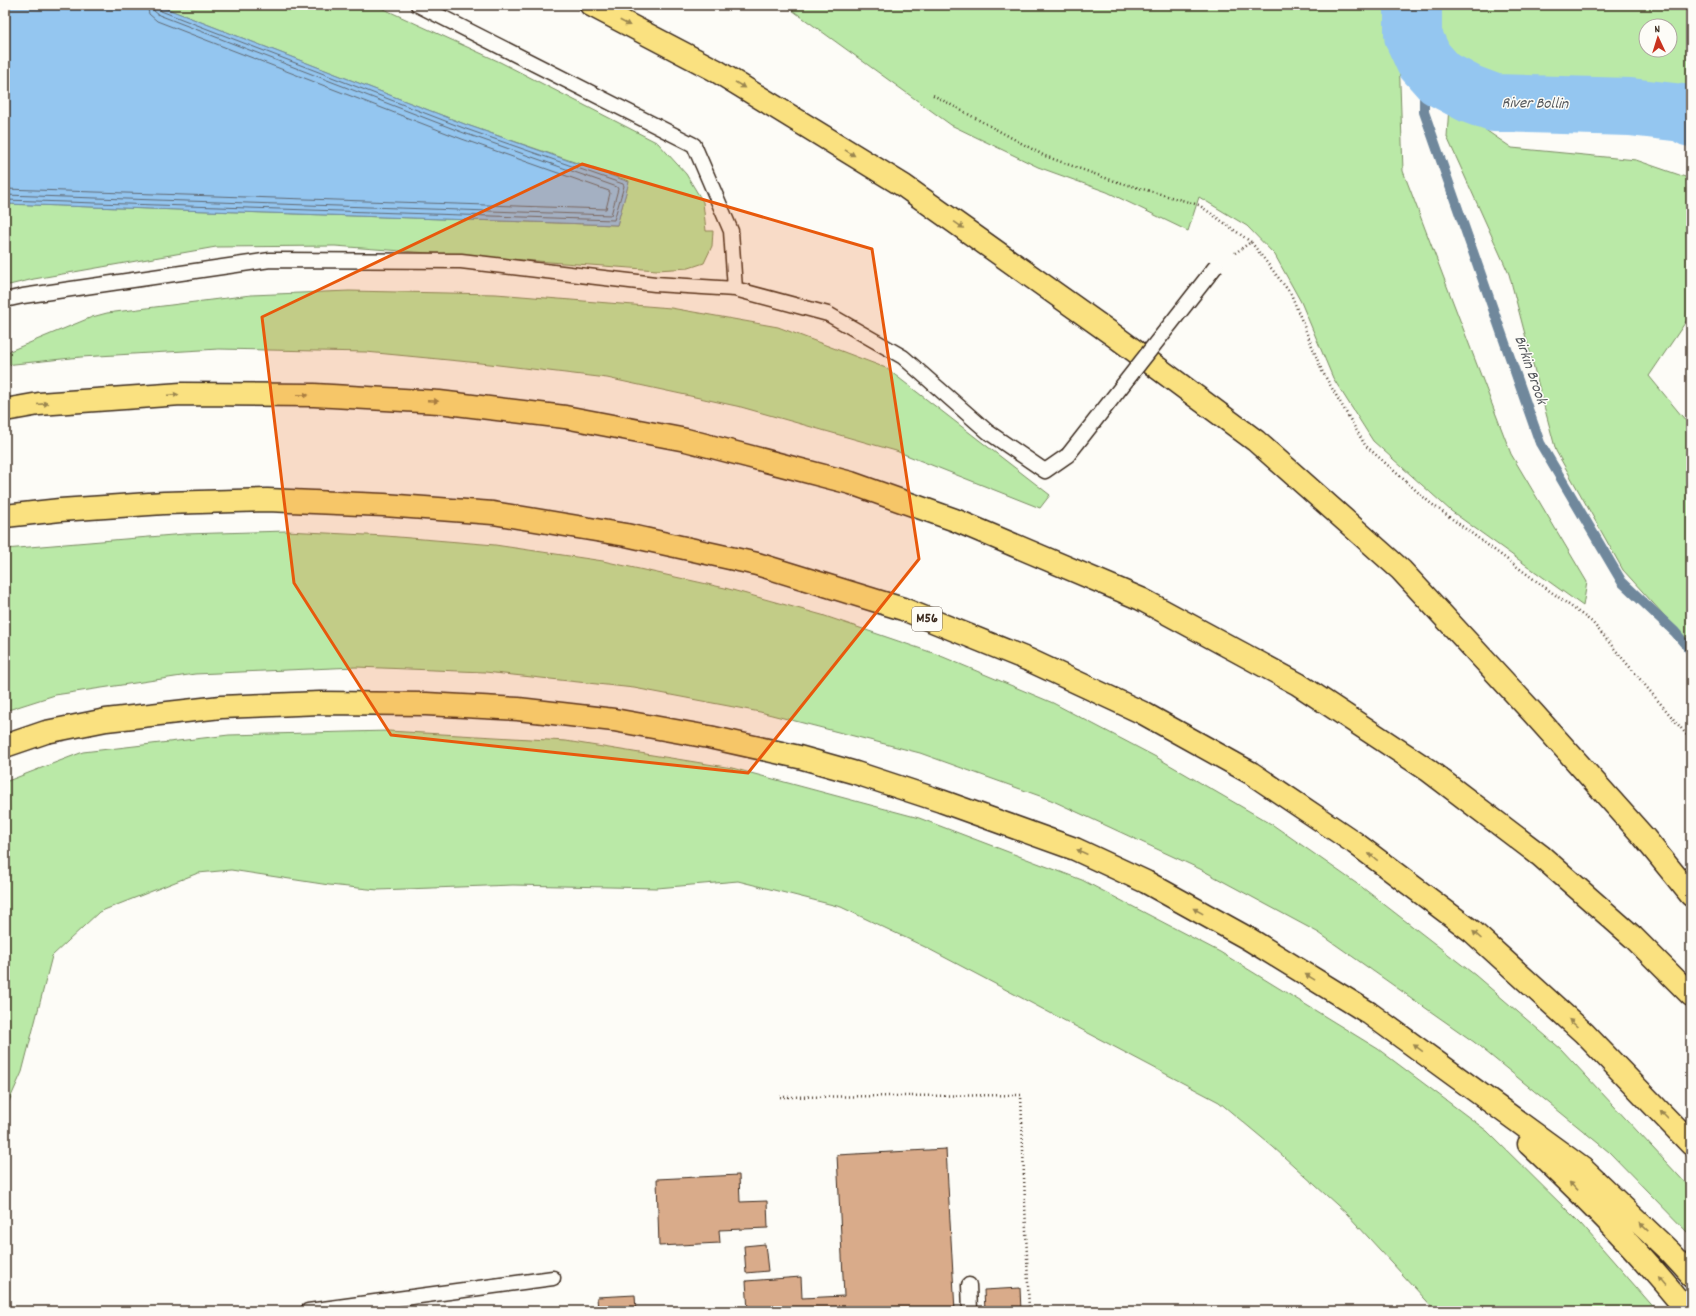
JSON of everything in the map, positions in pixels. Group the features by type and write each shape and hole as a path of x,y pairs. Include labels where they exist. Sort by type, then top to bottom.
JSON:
{"highway":[{"path":"591,5 715,70 904,186 1112,334 1256,440 1401,570 1533,713 1642,836 1691,895"},
{"path":"5,410 39,404 181,394 314,395 439,402 565,417 686,440 858,485 955,520 1141,599 1298,684 1428,770 1541,856 1633,937 1691,995"},
{"name":"M56","path":"5,516 82,508 267,500 384,505 493,513 626,535 757,564 902,609 1028,660 1143,713 1251,773 1356,843 1473,932 1584,1033 1691,1144"},
{"path":"5,746 46,732 106,720 221,708 320,703 426,704 518,709 614,720 709,737 799,757 856,773 949,804 1075,849 1146,882 1249,940 1369,1012 1583,1169 1670,1252 1691,1275"},
{"path":"1450,1071 1568,1180 1660,1277 1687,1311"}],"lane":[{"path":"418,5 694,145 731,231 735,289"},
{"path":"5,300 23,296 270,260 461,261 655,284 735,289 828,314 903,357 988,432 1045,471 1068,455 1216,266"},
{"path":"308,1311 553,1278"},
{"path":"969,1285 970,1311"}],"path":[{"path":"933,95 1045,156 1111,180 1199,205 1251,242 1291,294 1322,371 1365,445 1429,502 1592,622 1691,740"},
{"path":"1216,266 1251,242"},
{"path":"780,1097 1021,1095 1029,1311"}],"highlighted area":[{"path":"582,164 872,249 919,559 748,773 391,735 294,583 262,317"}],"green space":[{"path":"157,5 375,5 500,62 658,143 686,174 703,202 706,231 713,231 712,246 704,263 689,268 657,270 335,246 216,247 34,279 5,286 5,204 617,225 629,181 467,125"},
{"path":"785,5 1404,5 1399,55 1403,171 1511,454 1587,582 1583,606 1451,511 1373,441 1333,378 1301,302 1275,255 1247,226 1199,197 1188,231 1107,192 1038,167 951,125"},
{"path":"1434,5 1691,5 1691,104 1629,94 1535,95 1471,81 1432,51"},
{"path":"1449,105 1512,148 1636,160 1691,179 1691,314 1649,376 1691,427 1691,645 1623,570 1556,451 1509,274 1447,137"},
{"path":"349,291 496,294 671,308 778,327 886,368 1050,495 1040,508 896,451 741,407 607,378 490,364 366,352 219,349 81,357 5,365 5,353 92,317 107,313 251,295"},
{"path":"286,531 386,536 495,545 603,561 725,588 822,615 936,654 1053,703 1156,757 1273,825 1363,888 1475,975 1561,1049 1691,1189 1691,1236 1609,1152 1474,1042 1319,933 1200,869 1051,800 920,753 760,712 634,688 485,672 356,667 195,674 55,695 5,711 5,549 185,534"},
{"path":"388,731 566,741 732,768 919,818 1082,880 1220,952 1378,1049 1487,1131 1581,1224 1657,1311 1436,1311 1347,1214 1273,1147 1219,1102 925,947 841,907 738,881 657,888 513,885 378,890 329,885 231,870 198,873 99,912 52,956 22,1072 5,1110 5,782 83,752 229,735"}],"water":[{"path":"5,5 157,5 467,125 629,182 617,225 5,204"}],"building":[{"path":"946,1149 955,1311 748,1311 746,1281 801,1277 802,1298 844,1296 837,1155"},
{"path":"739,1175 740,1202 767,1201 768,1228 719,1230 720,1243 659,1246 657,1179"},
{"path":"765,1244 768,1271 746,1273 744,1246"},
{"path":"1020,1288 1021,1311 985,1311 984,1290"},
{"path":"635,1295 636,1311 598,1311 597,1297"}],"waterway":[{"name":"River Bollin","path":"1413,5 1413,36 1424,60 1440,78 1470,94 1494,103 1630,107 1683,113 1691,118"},
{"name":"Birkin Brook","path":"1424,60 1424,112 1540,443 1622,582 1675,632 1691,651"}]}
